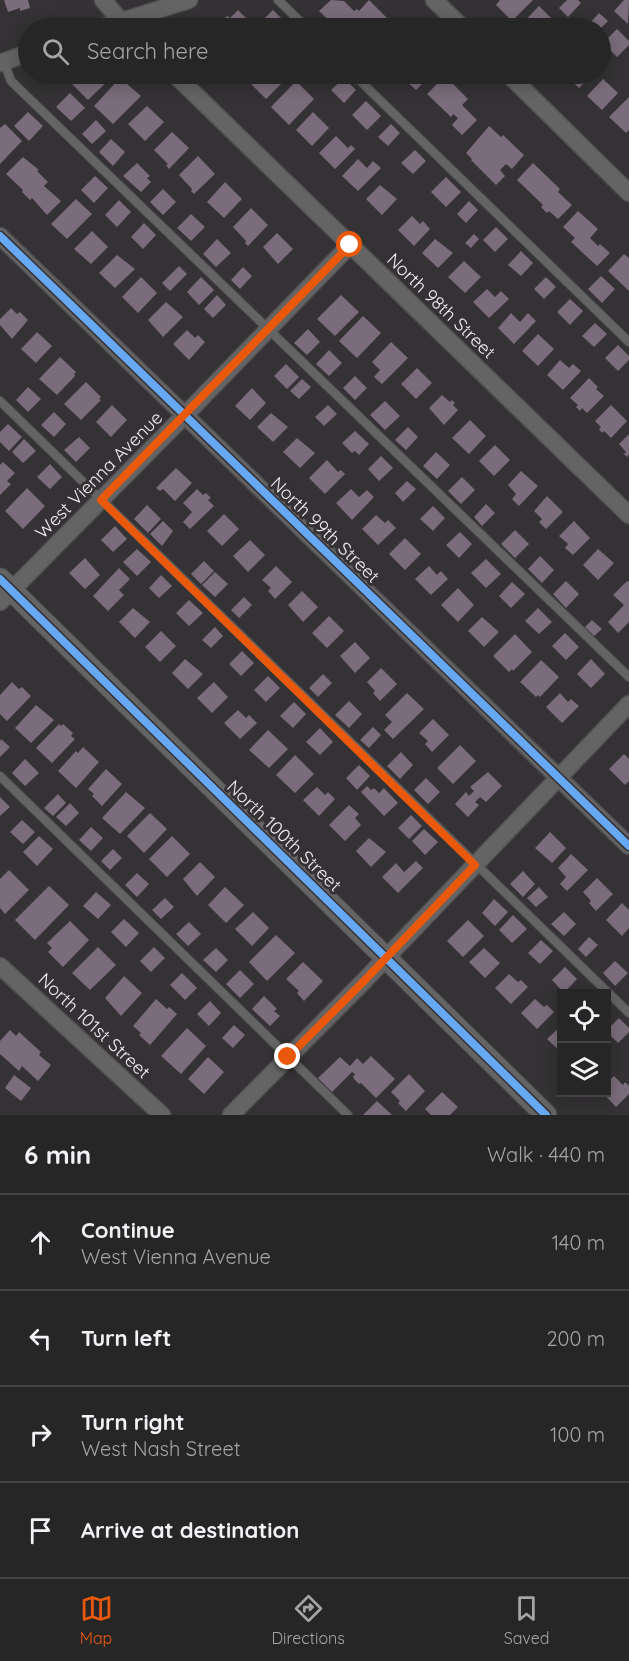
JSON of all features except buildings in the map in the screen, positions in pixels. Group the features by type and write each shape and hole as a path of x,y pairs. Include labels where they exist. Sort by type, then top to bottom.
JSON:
{"street":[{"path":"103,0 118,18"},
{"path":"142,18 189,0"},
{"path":"434,0 452,18"},
{"path":"2,62 18,56"},
{"name":"North 98th Street","path":"184,84 629,515"},
{"path":"518,84 629,193"},
{"name":"North 99th Street","path":"0,236 629,846"},
{"name":"West Vienna Avenue","path":"4,590 101,500 350,245"},
{"name":"North 100th Street","path":"4,590 387,957 546,1115"},
{"path":"231,1115 387,957 629,704"},
{"name":"North 101st Street","path":"2,972 162,1115"}],"lane":[{"path":"278,0 297,18"},
{"path":"2,62 11,81 629,677"},
{"path":"363,84 629,342"},
{"path":"0,401 629,1013"},
{"path":"0,776 348,1115"}],"cycle path":[{"path":"0,236 629,846"},
{"path":"0,579 546,1115"}],"route":[{"path":"288,1057 475,865 101,500 350,245"}]}
